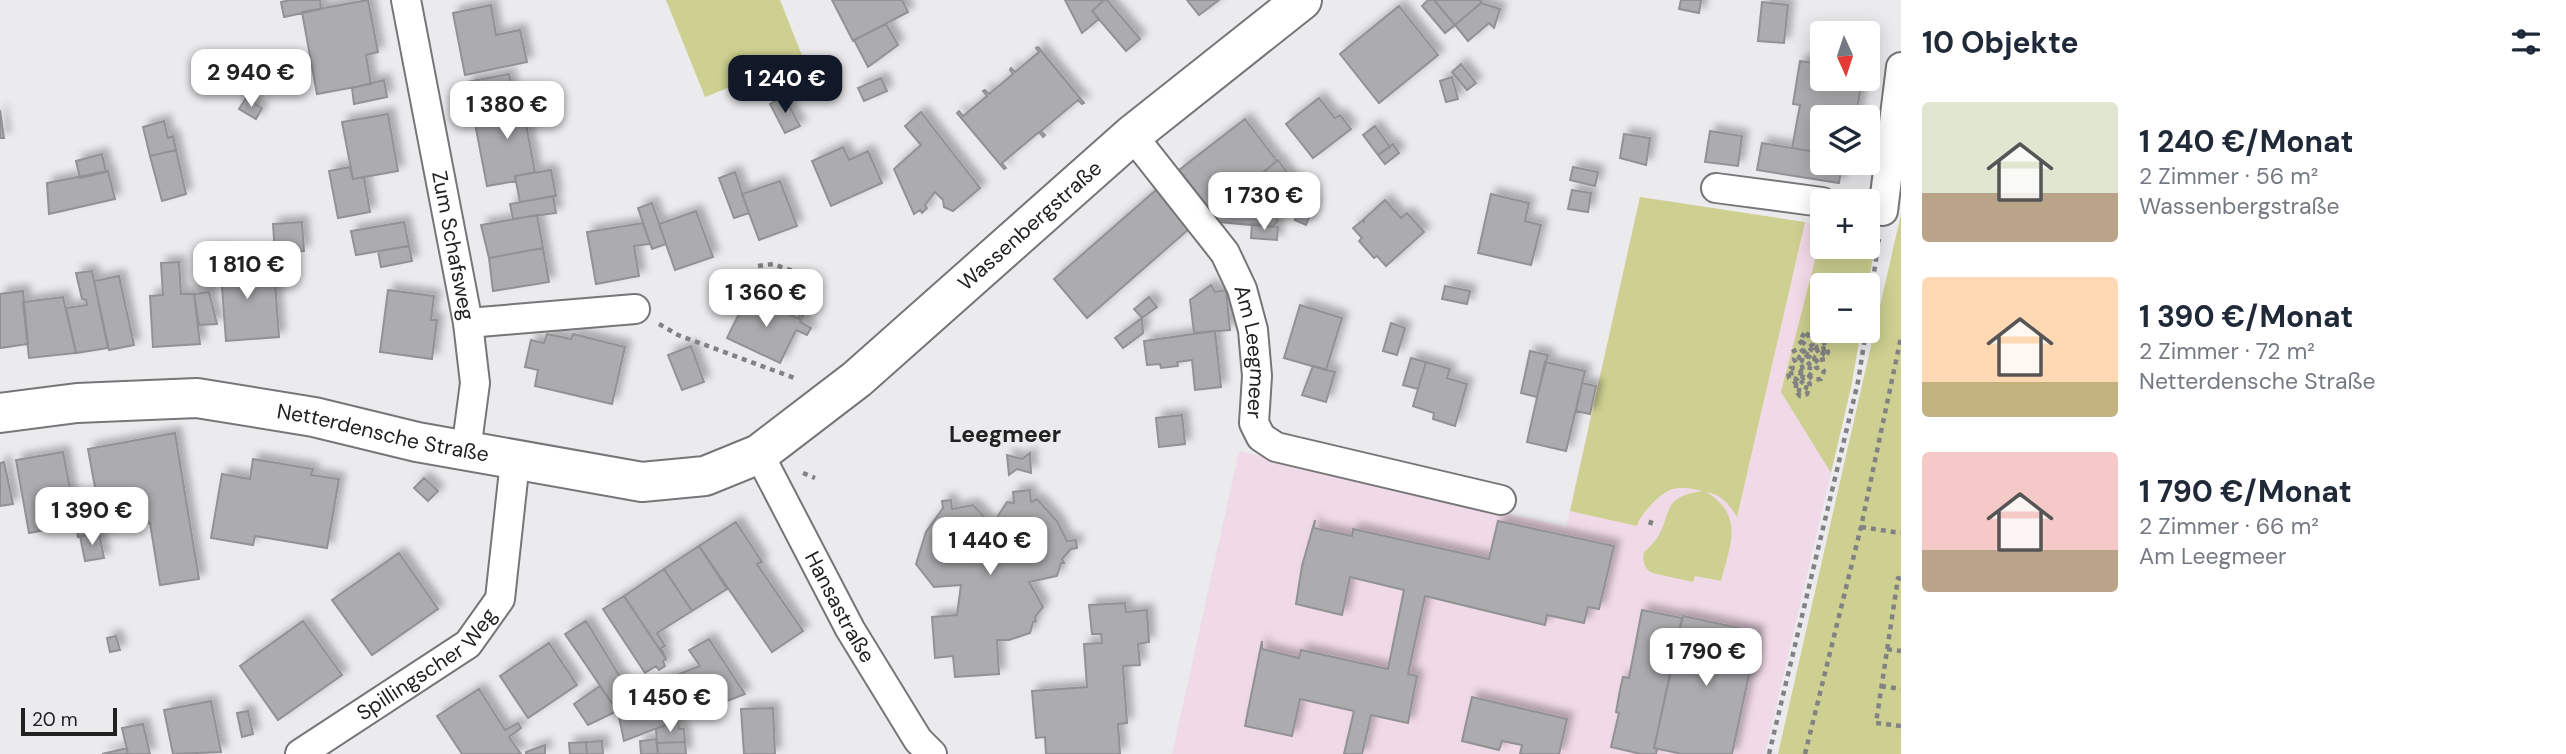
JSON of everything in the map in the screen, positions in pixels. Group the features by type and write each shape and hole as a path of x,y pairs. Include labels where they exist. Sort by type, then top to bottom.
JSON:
{"street":[{"name":"Zum Schafsweg","path":"406,0 468,323 475,383 466,451"},
{"name":"Wassenbergstraße","path":"759,454 857,379 1132,135 1302,0"},
{"path":"1879,189 1901,67"},
{"name":"Am Leegmeer","path":"1132,135 1225,253 1242,289 1253,330 1257,376 1254,423 1261,438 1276,447 1501,500"},
{"path":"1716,188 1810,200"},
{"path":"468,323 635,309"},
{"name":"Netterdensche Straße","path":"0,413 77,403 197,398 314,418 515,461 642,482 705,476 759,454"},
{"name":"Hansastraße","path":"759,454 850,629 918,740 932,754"},
{"name":"Spillingscher Weg","path":"300,754 468,644 500,599 515,461"}],"path":[{"path":"758,266 773,264 818,280"},
{"path":"635,309 678,335 837,394"},
{"path":"1801,362 1803,349 1810,336"},
{"path":"1805,754 1861,527 1901,337"},
{"path":"1810,343 1810,367"},
{"path":"1810,367 1825,359 1828,352 1825,343"},
{"path":"1769,754 1858,382 1864,343"},
{"path":"1803,349 1810,367"},
{"path":"1803,349 1814,357 1810,367"},
{"path":"1803,349 1810,367"},
{"path":"1803,349 1794,353 1795,362 1810,367"},
{"path":"1861,527 1901,533"},
{"path":"1901,579 1898,578 1876,723 1901,726"},
{"path":"1892,614 1901,616"},
{"path":"1887,649 1901,651"},
{"path":"1881,687 1901,689"}],"shaded area":[{"path":"1640,197 1810,223 1810,259 1873,259 1870,273 1810,273 1810,343 1859,343 1851,387 1765,754 1172,754 1239,451 1566,527"}],"green space":[{"path":"666,0 780,0 803,58 705,97"},
{"path":"1640,197 1805,222 1737,517 1724,501 1706,492 1726,511 1732,532 1721,581 1695,576 1693,582 1652,573 1644,561 1644,552 1661,532 1671,506 1687,494 1703,491 1682,488 1666,492 1645,511 1637,526 1570,511"},
{"path":"1901,214 1901,754 1778,754 1872,343 1880,343 1880,306"},
{"path":"1815,259 1873,259 1870,273 1812,273"},
{"path":"1810,280 1810,343 1859,343 1831,473 1781,392"}],"building":[{"path":"320,0 321,9 284,17 281,2"},
{"path":"368,0 378,52 366,55 371,84 317,94 302,12"},
{"path":"832,0 902,0 908,12 853,41"},
{"path":"1065,0 1104,0 1092,11 1099,19 1082,33"},
{"path":"1107,0 1140,39 1126,51 1092,11"},
{"path":"1187,0 1219,0 1199,15"},
{"path":"1428,0 1434,0 1455,25 1445,33 1422,6"},
{"path":"1434,0 1480,0 1482,2 1455,25"},
{"path":"1681,0 1701,0 1699,13 1679,9"},
{"path":"1762,2 1788,5 1784,43 1758,41"},
{"path":"1481,3 1500,9 1494,28 1489,23 1468,41 1455,25"},
{"path":"491,5 496,35 520,30 527,62 465,75 453,13"},
{"path":"1399,6 1438,55 1379,103 1340,54"},
{"path":"886,24 898,45 868,67 854,40"},
{"path":"1038,47 1084,103 1078,100 1041,131 1045,135 1043,137 1039,132 1002,163 1006,168 1004,169 957,113 959,111 963,116 987,96 983,91 989,94 1013,74 1011,68 1015,72 1039,52 1036,48"},
{"path":"1800,61 1810,62 1810,91 1860,91 1858,105 1810,105 1810,151 1792,148 1800,105 1793,104"},
{"path":"1461,64 1476,83 1467,90 1452,72"},
{"path":"509,74 512,92 470,100 467,82"},
{"path":"1452,77 1458,99 1446,102 1440,81"},
{"path":"881,78 887,91 864,101 858,88"},
{"path":"384,80 387,97 354,104 352,88"},
{"path":"784,96 800,126 785,133 770,104"},
{"path":"246,98 262,108 256,119 239,109"},
{"path":"1319,98 1335,118 1340,115 1351,129 1313,158 1286,124"},
{"path":"539,100 543,121 526,124 535,172 515,176 516,181 487,186 473,113"},
{"path":"0,110 4,138 0,138"},
{"path":"921,112 980,188 953,211 944,207 943,200 935,192 925,205 927,208 922,213 920,210 914,214 894,169 921,145 905,126"},
{"path":"388,114 398,171 353,179 342,122"},
{"path":"1245,119 1277,161 1213,213 1179,170"},
{"path":"164,121 168,138 173,136 176,150 150,156 143,127"},
{"path":"1375,126 1390,147 1378,155 1363,135"},
{"path":"1710,131 1742,136 1738,166 1705,162"},
{"path":"1624,134 1650,138 1646,165 1620,158"},
{"path":"1762,143 1810,151 1810,175 1840,175 1839,183 1757,170"},
{"path":"1393,144 1399,153 1385,164 1378,155"},
{"path":"843,147 849,160 868,151 882,183 831,206 812,161"},
{"path":"176,150 186,194 162,201 150,156"},
{"path":"102,154 106,172 80,178 76,161"},
{"path":"1278,160 1299,189 1272,210 1278,221 1272,227 1219,222 1213,213"},
{"path":"350,167 353,179 364,177 370,212 338,218 329,171"},
{"path":"1573,167 1598,172 1595,186 1570,180"},
{"path":"551,170 556,196 520,202 515,176"},
{"path":"108,171 115,199 49,214 47,183"},
{"path":"735,172 749,213 734,218 719,178"},
{"path":"780,181 797,226 759,240 742,194"},
{"path":"1301,188 1314,205 1303,200 1299,210 1289,197"},
{"path":"1156,190 1189,229 1087,318 1054,279"},
{"path":"1572,190 1591,193 1588,212 1568,209"},
{"path":"1491,194 1529,203 1525,221 1541,225 1531,265 1478,253"},
{"path":"553,196 556,213 513,219 510,204"},
{"path":"1303,200 1314,205 1306,225 1295,220"},
{"path":"1385,200 1401,218 1407,213 1424,232 1386,266 1377,256 1374,258 1359,241 1362,238 1353,228 1363,220 1364,223 1364,219"},
{"path":"652,203 666,244 652,249 638,208"},
{"path":"696,211 713,257 675,270 659,224"},
{"path":"537,215 543,248 489,258 481,225"},
{"path":"302,222 304,251 275,253 273,224"},
{"path":"404,222 409,246 356,255 351,231"},
{"path":"643,223 650,244 634,246 639,276 596,284 587,232"},
{"path":"1252,224 1278,227 1277,240 1251,238"},
{"path":"409,246 412,261 381,267 378,251"},
{"path":"543,248 549,282 493,291 489,258"},
{"path":"223,252 225,271 274,268 279,337 226,341 221,274 208,273 204,254"},
{"path":"179,262 181,294 194,294 200,344 153,347 150,296 163,295 161,263"},
{"path":"92,271 108,348 76,353 66,308 87,305 86,300 82,299 76,273"},
{"path":"119,276 134,345 109,350 94,281"},
{"path":"1211,285 1215,292 1226,290 1230,330 1194,333 1190,300"},
{"path":"1445,286 1470,291 1467,304 1442,299"},
{"path":"388,290 434,296 431,320 437,320 432,359 380,352"},
{"path":"23,291 28,344 0,348 0,294"},
{"path":"209,292 217,324 199,325 194,294"},
{"path":"748,296 799,319 800,312 804,314 800,322 811,328 807,335 796,330 780,363 727,338"},
{"path":"63,297 76,353 29,358 23,302"},
{"path":"1149,297 1157,307 1142,318 1134,309"},
{"path":"1300,305 1342,318 1326,370 1284,358"},
{"path":"1142,318 1143,333 1123,348 1115,338"},
{"path":"1391,323 1405,328 1397,355 1383,351"},
{"path":"1215,331 1221,387 1195,390 1192,360 1177,362 1178,366 1161,368 1160,364 1147,365 1144,341"},
{"path":"547,334 571,339 573,334 625,347 612,404 535,386 538,370 525,367 531,340 544,343"},
{"path":"691,346 704,382 682,390 668,355"},
{"path":"1530,351 1548,355 1537,397 1521,393"},
{"path":"1411,358 1426,362 1418,389 1403,385"},
{"path":"1426,362 1450,369 1447,378 1467,384 1455,426 1433,419 1434,413 1413,406"},
{"path":"1545,362 1585,371 1566,451 1527,442"},
{"path":"1313,366 1335,372 1326,402 1302,395"},
{"path":"1582,383 1596,386 1590,414 1576,411"},
{"path":"1182,415 1185,444 1159,447 1156,418"},
{"path":"175,433 199,579 160,585 150,523 103,531 88,449"},
{"path":"63,452 77,524 29,533 16,460"},
{"path":"1030,453 1031,473 1017,469 1009,475 1007,455 1022,459"},
{"path":"253,459 313,469 311,475 339,479 327,548 255,536 253,545 211,538 222,474 250,479"},
{"path":"4,462 13,504 0,506 0,463"},
{"path":"424,478 438,491 428,501 414,488"},
{"path":"1030,490 1031,502 1037,499 1057,521 1067,541 1076,540 1077,548 1071,549 1062,559 1064,563 1061,563 1057,576 1029,582 1043,607 1035,617 1036,621 1033,622 1030,633 1009,640 997,640 999,674 955,677 953,656 935,658 932,617 957,615 961,585 934,587 916,564 926,532 943,508 942,501 951,500 952,509 973,505 992,525 1007,502 1014,503 1013,492"},
{"path":"93,497 99,533 78,537 72,500"},
{"path":"1315,520 1314,528 1352,536 1353,529 1489,559 1498,521 1614,546 1599,609 1588,607 1584,623 1547,615 1545,625 1425,596 1408,674 1417,676 1408,723 1371,715 1362,754 1344,754 1354,711 1300,699 1292,736 1245,726 1262,641 1262,649 1299,658 1301,650 1388,669 1404,590 1350,577 1342,615 1296,604 1302,566"},
{"path":"736,522 762,562 757,564 803,631 772,652 699,546"},
{"path":"99,533 104,558 85,561 80,536"},
{"path":"699,546 727,589 692,611 664,569"},
{"path":"399,553 438,609 372,655 332,600"},
{"path":"664,569 692,611 657,633 665,646 661,648 666,659 624,596"},
{"path":"624,596 666,659 663,661 665,666 659,670 656,666 645,673 603,609"},
{"path":"1125,603 1126,612 1147,610 1149,642 1138,644 1140,665 1123,666 1127,723 1118,724 1120,754 1046,754 1045,737 1036,738 1032,691 1087,687 1084,644 1102,643 1101,634 1092,634 1089,605"},
{"path":"1642,610 1682,618 1654,748 1657,749 1656,754 1641,754 1611,747 1619,713 1616,712 1620,690 1623,677 1629,678"},
{"path":"1683,616 1758,632 1732,754 1682,754 1654,748"},
{"path":"303,621 342,675 278,720 240,666"},
{"path":"586,621 630,693 700,666 689,650 709,639 745,694 624,741 618,712 565,634"},
{"path":"116,636 120,650 110,652 107,638"},
{"path":"549,643 577,685 528,718 500,676"},
{"path":"600,686 617,711 588,725 574,704"},
{"path":"479,689 505,730 518,723 521,728 509,737 521,754 462,754 437,716"},
{"path":"1472,697 1567,719 1559,754 1520,754 1522,745 1502,741 1499,750 1462,741"},
{"path":"211,701 221,752 173,754 164,710"},
{"path":"773,708 775,754 744,754 741,709"},
{"path":"248,711 253,734 242,737 237,713"},
{"path":"678,720 679,729 684,729 685,742 657,743 656,729"},
{"path":"143,724 150,754 128,754 122,728"},
{"path":"656,739 658,754 641,754 640,741"},
{"path":"602,741 603,754 587,754 586,742"},
{"path":"586,742 587,754 570,754 569,743"},
{"path":"685,742 686,754 658,754 657,743"},
{"path":"545,745 545,754 526,754 526,752"},
{"path":"127,748 128,754 102,754"}],"district":[{"name":"Leegmeer","path":"1005,434"}]}
